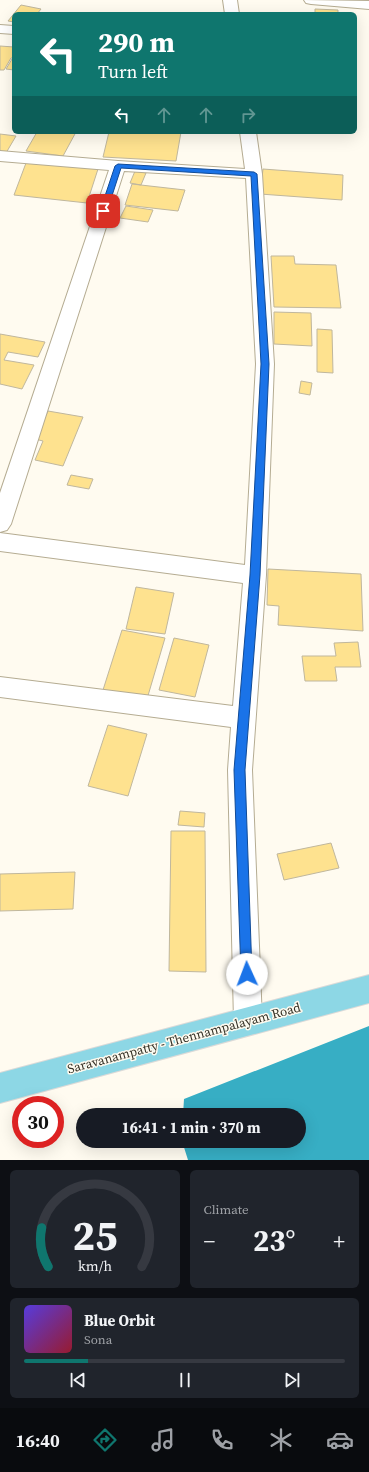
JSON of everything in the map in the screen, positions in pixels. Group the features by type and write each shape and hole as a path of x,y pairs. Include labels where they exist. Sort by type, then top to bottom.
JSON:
{"main road":[{"name":"Saravanampatty - Thennampalayam Road","path":"0,1088 369,989"}],"street":[{"path":"230,0 232,12"},
{"path":"311,0 369,5"},
{"path":"0,29 12,30"},
{"path":"248,134 254,174 265,364 255,575 240,770 248,1021"},
{"path":"0,156 118,166 254,174"},
{"path":"0,524 118,166"},
{"path":"0,542 255,575"},
{"path":"0,687 243,718"}],"water":[{"path":"369,1026 369,1160 188,1160 184,1148 306,1148 306,1108 183,1108 184,1099"}],"building":[{"path":"21,5 41,9 39,12 15,12"},
{"path":"315,9 338,10 338,12 315,12"},
{"path":"12,16 12,22 8,21"},
{"path":"0,46 12,47 12,58 4,70 0,70"},
{"path":"12,59 12,70 6,69"},
{"path":"0,134 16,136 6,153 0,153"},
{"path":"36,134 75,134 63,156 26,151"},
{"path":"109,134 181,134 176,161 103,157"},
{"path":"26,163 98,169 87,203 14,195"},
{"path":"263,169 343,175 342,200 260,194"},
{"path":"135,171 146,173 141,185 130,183"},
{"path":"132,184 185,190 178,211 125,205"},
{"path":"126,206 153,210 148,222 120,218"},
{"path":"271,256 294,256 295,264 336,265 341,308 274,307"},
{"path":"274,312 311,313 312,346 274,344"},
{"path":"317,329 332,330 333,373 317,372"},
{"path":"0,334 45,342 38,357 8,352 4,360 34,365 22,389 0,384"},
{"path":"301,381 312,383 310,395 299,393"},
{"path":"48,411 83,417 63,466 35,460 43,441 35,439"},
{"path":"71,475 93,479 89,489 67,485"},
{"path":"268,569 361,574 363,631 278,625 279,606 267,605"},
{"path":"136,587 174,593 165,634 126,629"},
{"path":"122,630 165,638 147,699 103,690"},
{"path":"174,638 209,645 195,697 159,690"},
{"path":"358,642 361,667 335,667 337,681 305,681 302,656 336,656 334,643"},
{"path":"108,725 147,734 128,796 88,786"},
{"path":"180,811 205,813 204,827 178,825"},
{"path":"171,831 205,831 206,972 169,971"},
{"path":"331,843 339,868 284,880 277,854"},
{"path":"75,872 73,909 0,911 0,874"}],"route":[{"path":"103,211 118,166 254,174 265,364 255,575 240,770 247,974"}]}
